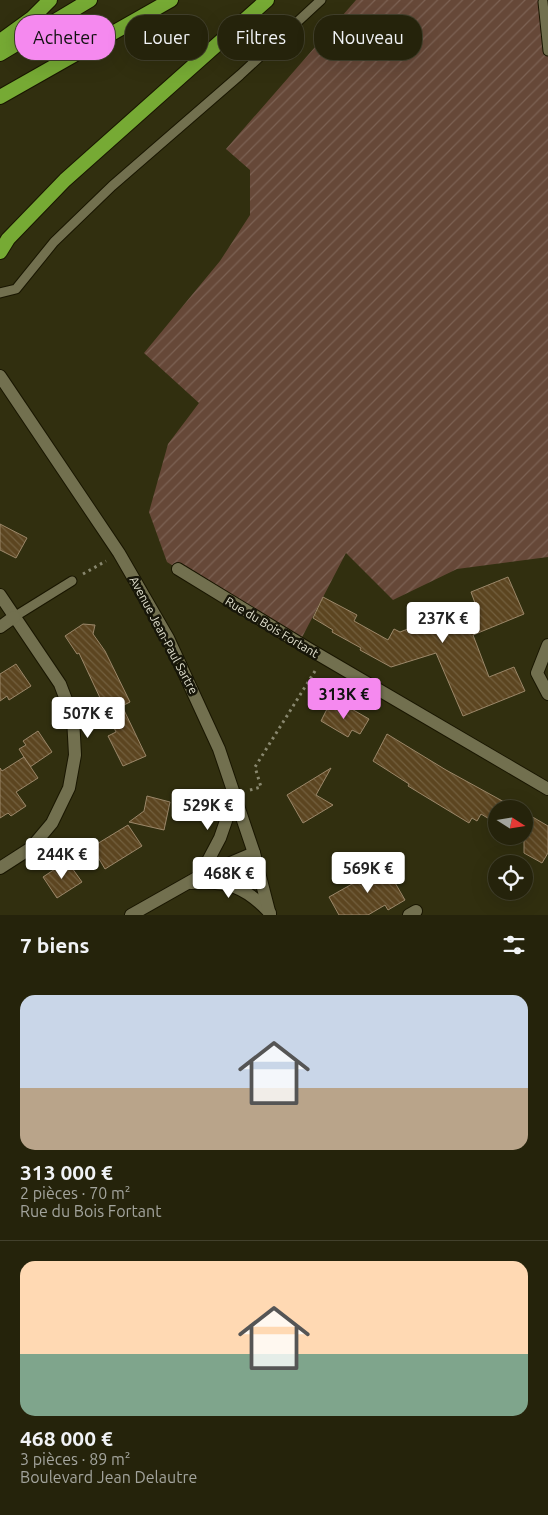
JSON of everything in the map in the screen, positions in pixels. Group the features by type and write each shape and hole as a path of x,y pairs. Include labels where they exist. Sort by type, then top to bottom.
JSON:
{"highway":[{"path":"0,41 32,18 50,0"},
{"path":"0,54 90,0"},
{"path":"0,97 171,0"},
{"path":"0,252 8,239 65,180 267,0"}],"street":[{"name":"Avenue Jean-Paul Sartre","path":"0,365 2,378 119,553 168,638 201,707 235,795 254,853 270,914"},
{"name":"Rue du Bois Fortant","path":"178,569 323,658 548,789"},
{"path":"0,595 60,684 73,718 75,755 69,788 52,823 31,848 0,868"},
{"path":"0,627 14,617"},
{"path":"548,645 537,674 548,694"},
{"path":"200,876 220,838 235,795"},
{"path":"131,915 200,876 254,853"},
{"path":"188,883 206,881 240,888 256,898 270,914"}],"lane":[{"path":"0,293 16,289 54,242 106,192 321,0"},
{"path":"543,2 548,51"},
{"path":"14,617 72,581"}],"path":[{"path":"72,581 119,553"},
{"path":"235,795 261,786 254,767 323,658"}],"shaded area":[{"path":"356,0 548,0 548,557 457,569 393,600 346,553 298,645 167,562 149,512 168,444 199,403 144,353 220,261 250,215 250,170 226,149 314,48 314,60 422,60 422,15 343,15"}],"building":[{"path":"0,524 27,538 16,558 0,550"},
{"path":"508,577 524,614 473,635 489,677 514,667 525,691 463,716 436,653 391,667 360,650 361,648 332,632 333,630 313,618 323,597 357,615 354,621 388,640 394,629 400,632 475,603 471,592"},
{"path":"83,624 95,625 93,634 105,651 130,702 122,706 146,756 123,766 108,736 116,732 79,653 77,654 65,636"},
{"path":"16,664 31,686 9,700 7,696 0,701 0,674"},
{"path":"330,703 341,708 343,704 369,719 360,734 352,730 348,737 321,721"},
{"path":"38,731 52,752 30,767 19,749 26,745 23,741"},
{"path":"387,734 501,800 488,800 488,818 481,814 477,821 472,818 469,823 408,786 409,784 373,761"},
{"path":"24,757 38,778 16,792 26,806 11,816 8,813 0,818 0,768 2,771"},
{"path":"331,768 316,795 333,805 303,823 287,795"},
{"path":"147,796 170,802 164,830 129,822 144,811"},
{"path":"533,817 548,826 548,853 542,863 533,858 533,855 524,853 524,845 533,845"},
{"path":"128,825 142,846 105,869 92,847"},
{"path":"67,861 82,882 57,898 43,877"},
{"path":"383,862 405,900 388,910 385,905 368,915 339,915 329,897 368,875 367,872"}]}
